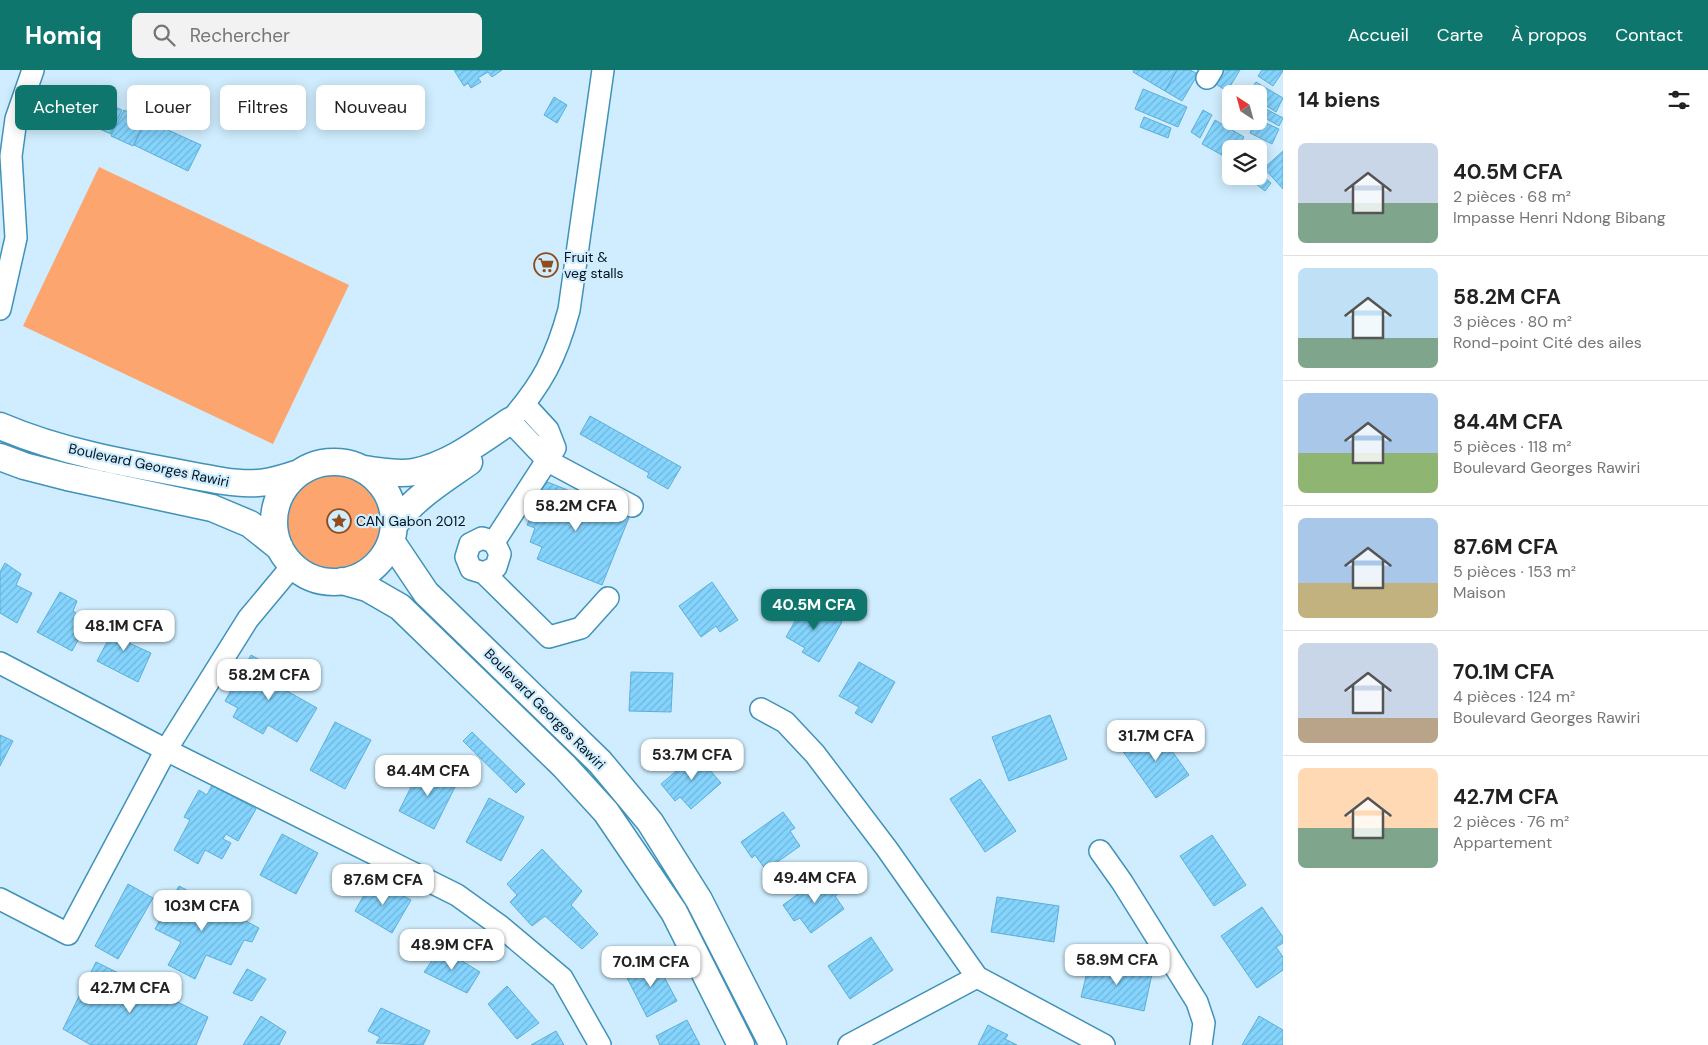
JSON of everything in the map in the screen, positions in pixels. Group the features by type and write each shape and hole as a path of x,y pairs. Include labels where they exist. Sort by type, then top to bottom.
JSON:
{"main road":[{"path":"363,469 413,472 427,467 471,448 517,413"},
{"path":"393,533 393,508 387,492 377,479 363,469 348,463 331,462 314,465 300,473 285,488 276,507 274,528 286,557 315,578 342,581 358,577 372,568 384,556 405,510 491,444 517,413"},
{"name":"Boulevard Georges Rawiri","path":"0,426 25,436 97,456 223,481 244,484 267,484 300,473"},
{"name":"Boulevard Georges Rawiri","path":"0,457 24,466 67,477 212,508 250,524 286,557"},
{"name":"Boulevard Georges Rawiri","path":"393,533 426,593 600,762 650,822 699,900 773,1045"},
{"name":"Boulevard Georges Rawiri","path":"342,581 367,588 400,607 564,766 606,812 637,854 674,912 741,1045"}],"street":[{"path":"0,309 16,238 11,156 16,119 33,70"},
{"path":"603,70 569,310 560,342 551,363 540,384 517,413 548,461 632,506"},
{"path":"548,461 494,542 500,554 496,567 484,573 549,636 581,628 608,598"},
{"path":"0,899 68,934 166,750 286,557"},
{"path":"0,663 166,750 457,895 500,926 562,978 600,1045"},
{"path":"761,709 785,722 815,754 887,849 977,977 1104,1045"},
{"path":"1100,851 1122,882 1197,1002 1204,1023 1201,1045"},
{"path":"849,1045 977,977"}],"shaded area":[{"path":"99,167 349,285 273,444 23,326"},
{"path":"335,475 353,479 369,489 379,505 383,523 379,541 369,557 353,567 335,571 317,567 301,557 291,541 287,523 291,505 301,489 317,479"}],"building":[{"path":"454,70 502,70 492,77 488,72 478,78 481,82 471,88 468,83 464,86"},
{"path":"1134,70 1177,70 1165,91 1133,72"},
{"path":"1177,70 1190,70 1198,74 1182,101 1165,91"},
{"path":"1222,70 1240,70 1231,85 1222,85 1222,88 1214,83"},
{"path":"1262,70 1283,71 1273,86 1258,76"},
{"path":"1143,89 1187,107 1178,127 1135,109"},
{"path":"1268,89 1283,98 1276,112 1268,107"},
{"path":"554,97 567,105 557,123 544,115"},
{"path":"117,108 122,110 117,121"},
{"path":"124,110 127,112 127,130 141,130 133,146 111,136 114,130 117,130 117,124"},
{"path":"1203,110 1212,115 1200,138 1191,132"},
{"path":"1268,110 1283,118 1279,126 1268,120"},
{"path":"1144,117 1171,128 1168,138 1140,127"},
{"path":"1215,120 1222,124 1222,130 1232,130 1244,137 1242,140 1222,140 1222,155 1202,144"},
{"path":"1268,124 1279,129 1272,144 1250,133 1251,130 1268,130"},
{"path":"102,130 113,130 111,134"},
{"path":"141,130 168,130 201,145 188,171 134,145"},
{"path":"1283,151 1283,189 1267,171 1267,165"},
{"path":"1267,180 1271,183 1265,191 1257,185 1267,185"},
{"path":"590,416 681,467 668,489 647,477 649,473 580,434"},
{"path":"545,481 630,515 602,585 537,559 542,547 530,542 535,528 527,525"},
{"path":"5,563 21,574 16,585 32,593 17,623 0,613 0,572"},
{"path":"712,582 738,620 720,632 716,626 701,637 679,606"},
{"path":"60,592 77,601 73,611 88,622 72,651 37,632"},
{"path":"806,602 842,622 819,662 802,652 805,648 786,637"},
{"path":"120,617 136,628 129,643 151,653 138,682 97,661"},
{"path":"251,655 294,679 287,691 317,708 297,742 268,725 263,734 233,717 238,708 225,701"},
{"path":"859,662 895,682 872,723 855,713 859,707 839,696"},
{"path":"631,672 673,673 671,712 629,711"},
{"path":"1050,715 1067,759 1009,781 992,737"},
{"path":"335,722 371,740 345,789 310,770"},
{"path":"1155,727 1189,775 1156,798 1122,750"},
{"path":"472,732 525,784 516,793 463,741"},
{"path":"0,735 13,741 0,766"},
{"path":"700,751 713,766 709,769 721,783 691,809 680,797 675,801 661,784"},
{"path":"422,765 457,783 434,829 399,811"},
{"path":"980,779 1016,831 985,852 950,799"},
{"path":"212,785 256,809 238,841 226,834 223,839 231,843 222,859 205,850 198,864 174,850 190,820 184,817 199,790 207,795"},
{"path":"489,798 524,817 501,861 466,842"},
{"path":"783,812 795,828 790,831 800,846 766,870 755,855 752,858 741,842"},
{"path":"282,834 318,853 296,894 260,875"},
{"path":"1212,835 1246,885 1214,906 1180,856"},
{"path":"542,849 582,891 571,905 598,934 582,949 545,916 532,926 510,902 517,895 507,884"},
{"path":"826,874 839,893 835,896 844,909 811,933 800,918 794,921 783,905"},
{"path":"373,879 411,900 392,933 355,911"},
{"path":"128,884 153,898 118,959 95,946"},
{"path":"179,886 259,928 252,942 244,940 231,965 206,955 195,979 168,965 181,942 155,929"},
{"path":"997,897 1059,906 1054,942 991,932"},
{"path":"1262,907 1283,937 1283,943 1276,947 1283,957 1283,970 1257,988 1221,936"},
{"path":"871,937 893,970 850,999 828,966"},
{"path":"441,948 480,972 467,993 424,972"},
{"path":"654,958 677,1001 647,1017 625,974"},
{"path":"1090,960 1152,974 1144,1011 1081,997"},
{"path":"96,962 208,1017 196,1045 91,1045 63,1029"},
{"path":"247,969 266,979 252,1001 233,993"},
{"path":"507,986 539,1023 517,1039 488,1004"},
{"path":"381,1008 430,1031 423,1045 376,1043 380,1037 368,1031"},
{"path":"261,1016 286,1032 279,1045 243,1045"},
{"path":"1259,1016 1283,1030 1283,1045 1242,1045"},
{"path":"687,1020 700,1045 660,1045 656,1036"},
{"path":"988,1025 1008,1035 1005,1039 1017,1045 978,1045"},
{"path":"556,1031 564,1045 531,1045"}],"place":[{"name":"Fruit & veg stalls","path":"546,265"},
{"name":"CAN Gabon 2012","path":"339,521"}]}
